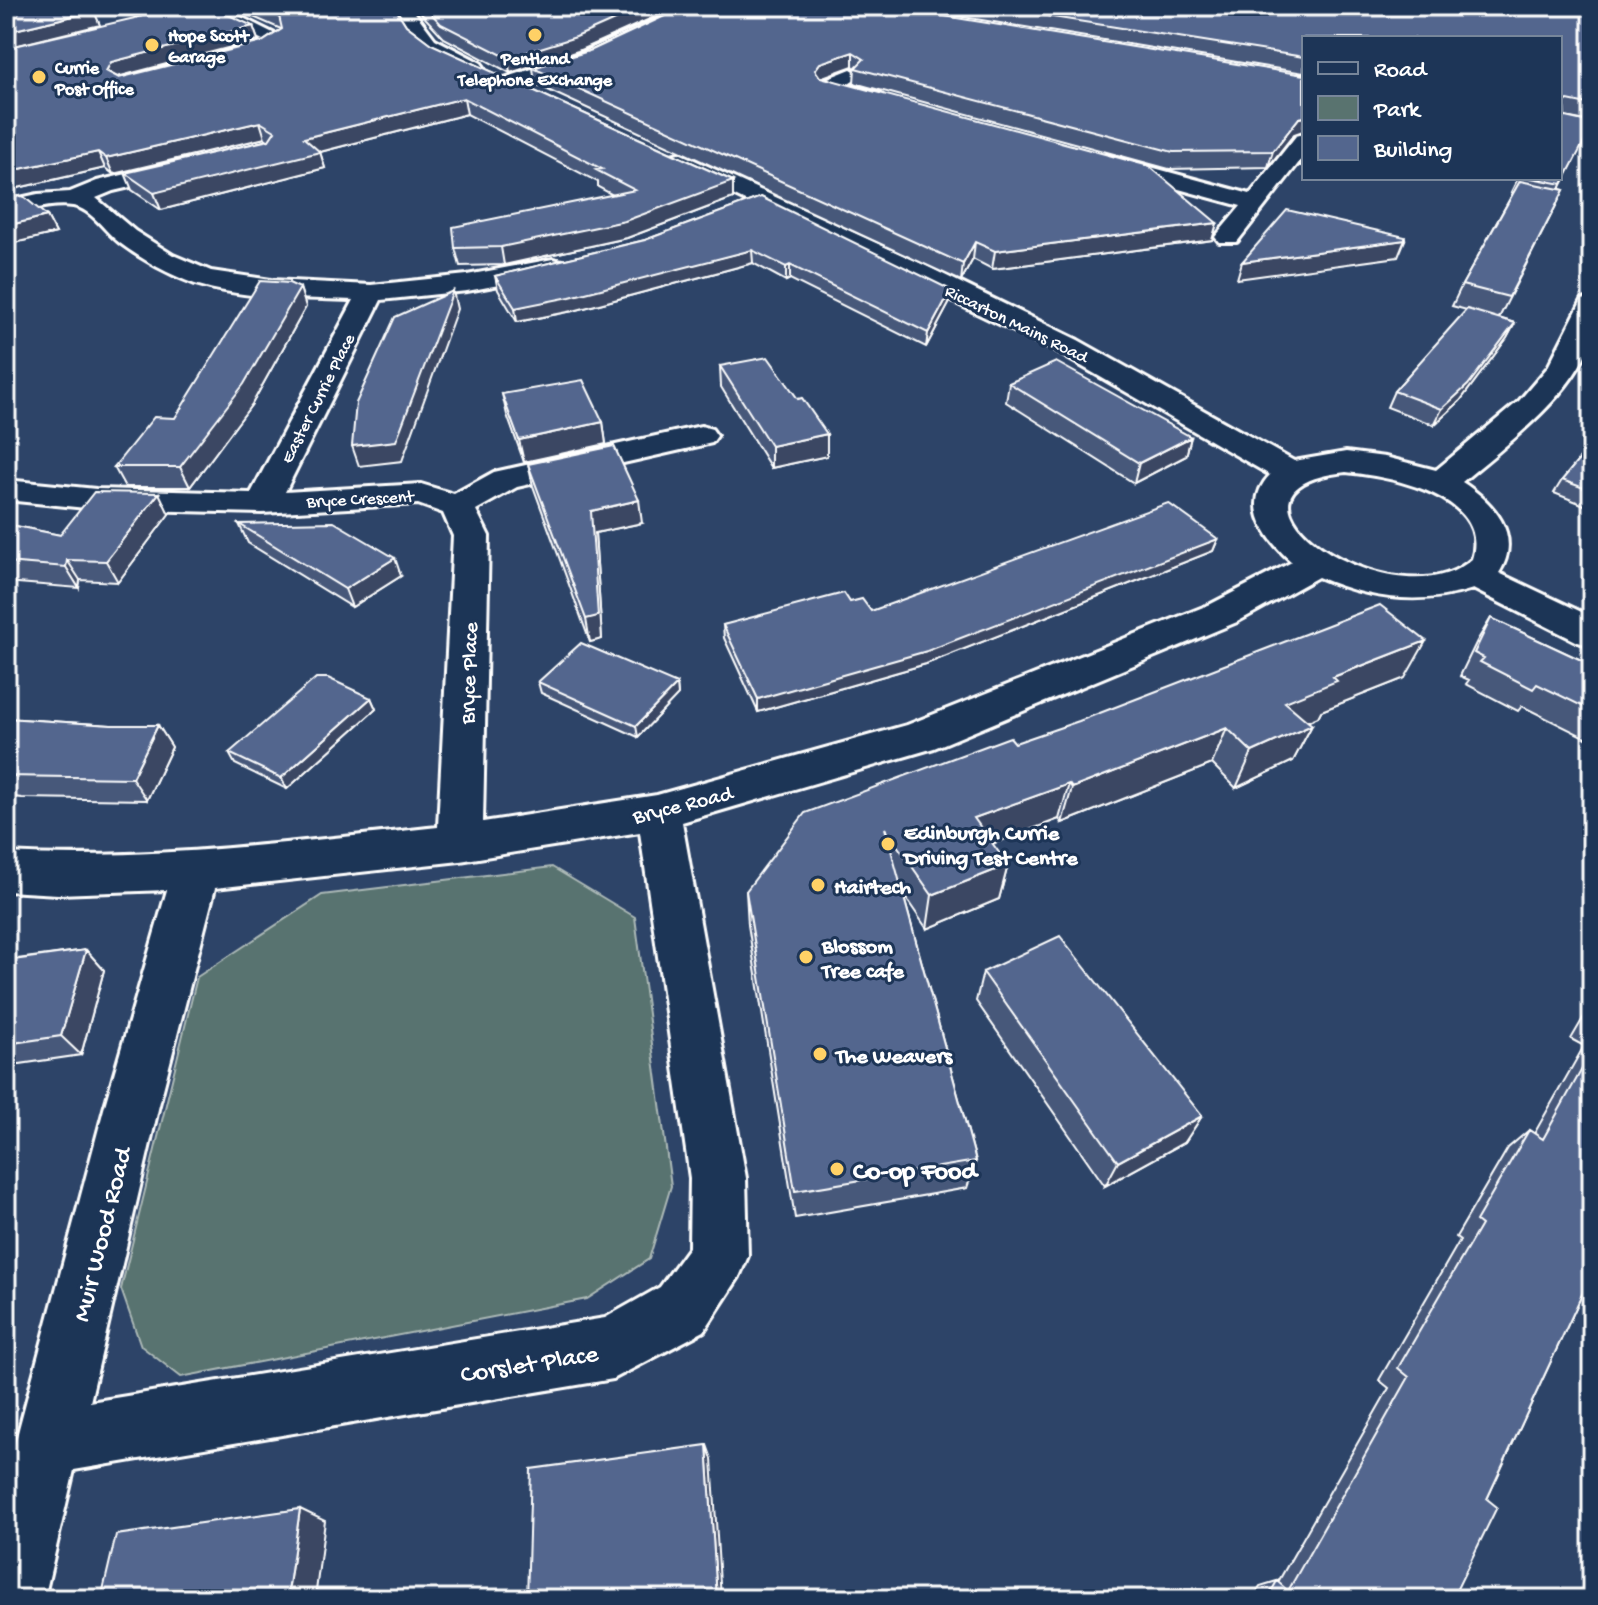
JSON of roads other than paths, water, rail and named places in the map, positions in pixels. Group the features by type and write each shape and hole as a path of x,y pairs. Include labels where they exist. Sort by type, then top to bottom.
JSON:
{"street":[{"path":"131,6 152,20"},
{"path":"401,6 428,43 536,96"},
{"path":"508,83 586,58 700,6"},
{"path":"207,7 276,39 266,47 214,61"},
{"path":"851,75 828,85 889,102"},
{"path":"1562,125 1592,131"},
{"path":"1228,237 1302,144"},
{"name":"Riccarton Mains Road","path":"662,153 1123,375 1292,474"},
{"path":"1088,157 1256,203"},
{"path":"6,208 38,201 74,199 105,186 208,162"},
{"path":"74,199 93,205 126,236 164,261 205,278 271,288 371,293 467,283 577,262"},
{"path":"733,209 761,199"},
{"name":"Easter Currie Place","path":"262,503 371,293"},
{"path":"1441,483 1530,408 1561,370 1592,306"},
{"path":"457,506 506,479 701,436"},
{"path":"1346,462 1379,465 1441,483 1468,503 1485,522 1492,542 1488,561 1474,575 1449,585 1418,589 1383,586 1347,576 1316,562 1291,543 1276,523 1271,504 1277,487 1292,474 1316,465 1346,462"},
{"name":"Bryce Crescent","path":"6,490 96,499 262,503 421,494 457,506"},
{"name":"Bryce Place","path":"457,506 471,536 460,843"},
{"name":"Bryce Road","path":"6,872 58,875 196,871 460,843 657,812 919,737 1224,613 1292,579 1316,562"},
{"path":"1474,575 1592,633"},
{"name":"Corslet Place","path":"50,1441 613,1348 682,1309 718,1256 718,1178 657,812"},
{"name":"Muir Wood Road","path":"9,1599 131,1109 196,871"}],"place":[{"name":"Pentland Telephone Exchange","path":"535,35"},
{"name":"Hope Scott Garage","path":"152,45"},
{"name":"Currie Post Office","path":"39,77"},
{"name":"Edinburgh Currie Driving Test Centre","path":"888,844"},
{"name":"Hairtech","path":"818,885"},
{"name":"Blossom Tree cafe","path":"806,957"},
{"name":"The Weavers","path":"820,1054"},
{"name":"Co-op Food","path":"837,1169"}]}
